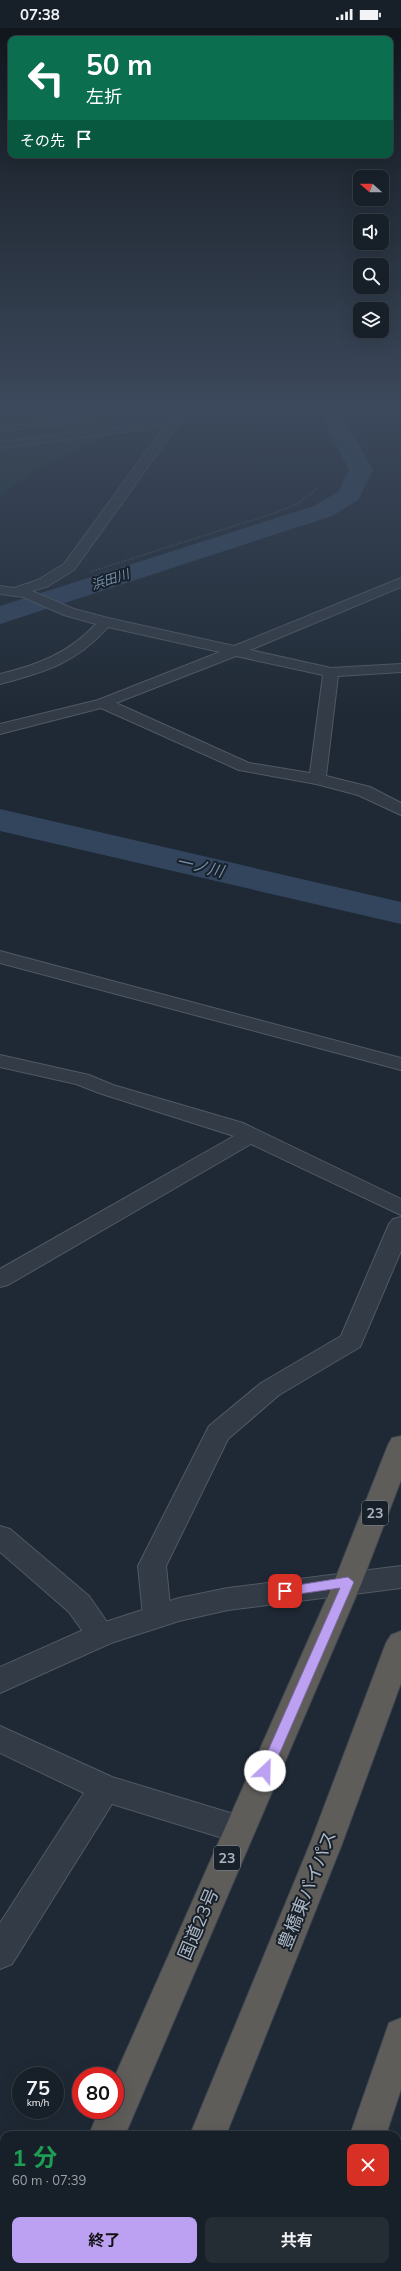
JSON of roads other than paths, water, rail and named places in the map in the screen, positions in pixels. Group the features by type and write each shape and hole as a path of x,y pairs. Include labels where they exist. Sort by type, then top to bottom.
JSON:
{"highway":[{"name":"23","path":"348,1582 401,1445"},
{"name":"国道23号","path":"109,2131 348,1582"},
{"name":"豊橋東バイパス","path":"210,2131 326,1844 401,1643"},
{"path":"369,2131 401,2035"}],"street":[{"path":"0,600 43,583 69,567 110,510"},
{"path":"0,729 103,703 235,651 401,582"},
{"path":"0,590 20,592 70,612 105,622 331,672 401,668"},
{"path":"0,679 38,670 73,654 92,638 105,622"},
{"path":"317,779 331,672"},
{"path":"103,703 245,767 317,779 364,791 401,810"},
{"path":"0,957 401,1064"},
{"path":"0,1061 82,1079 106,1089 235,1128 401,1208"},
{"path":"0,1279 250,1136"},
{"path":"157,1616 152,1566 218,1433 270,1389 351,1341 401,1224"},
{"path":"0,1536 79,1604 101,1635"},
{"path":"0,1681 30,1665 101,1635 157,1616 206,1603 348,1582 392,1578"},
{"path":"0,1739 105,1788 240,1829"},
{"path":"0,1954 105,1788"}],"waterway":[{"name":"浜田川","path":"0,615 325,510"},
{"name":"一ノ川","path":"0,820 401,913"}]}
